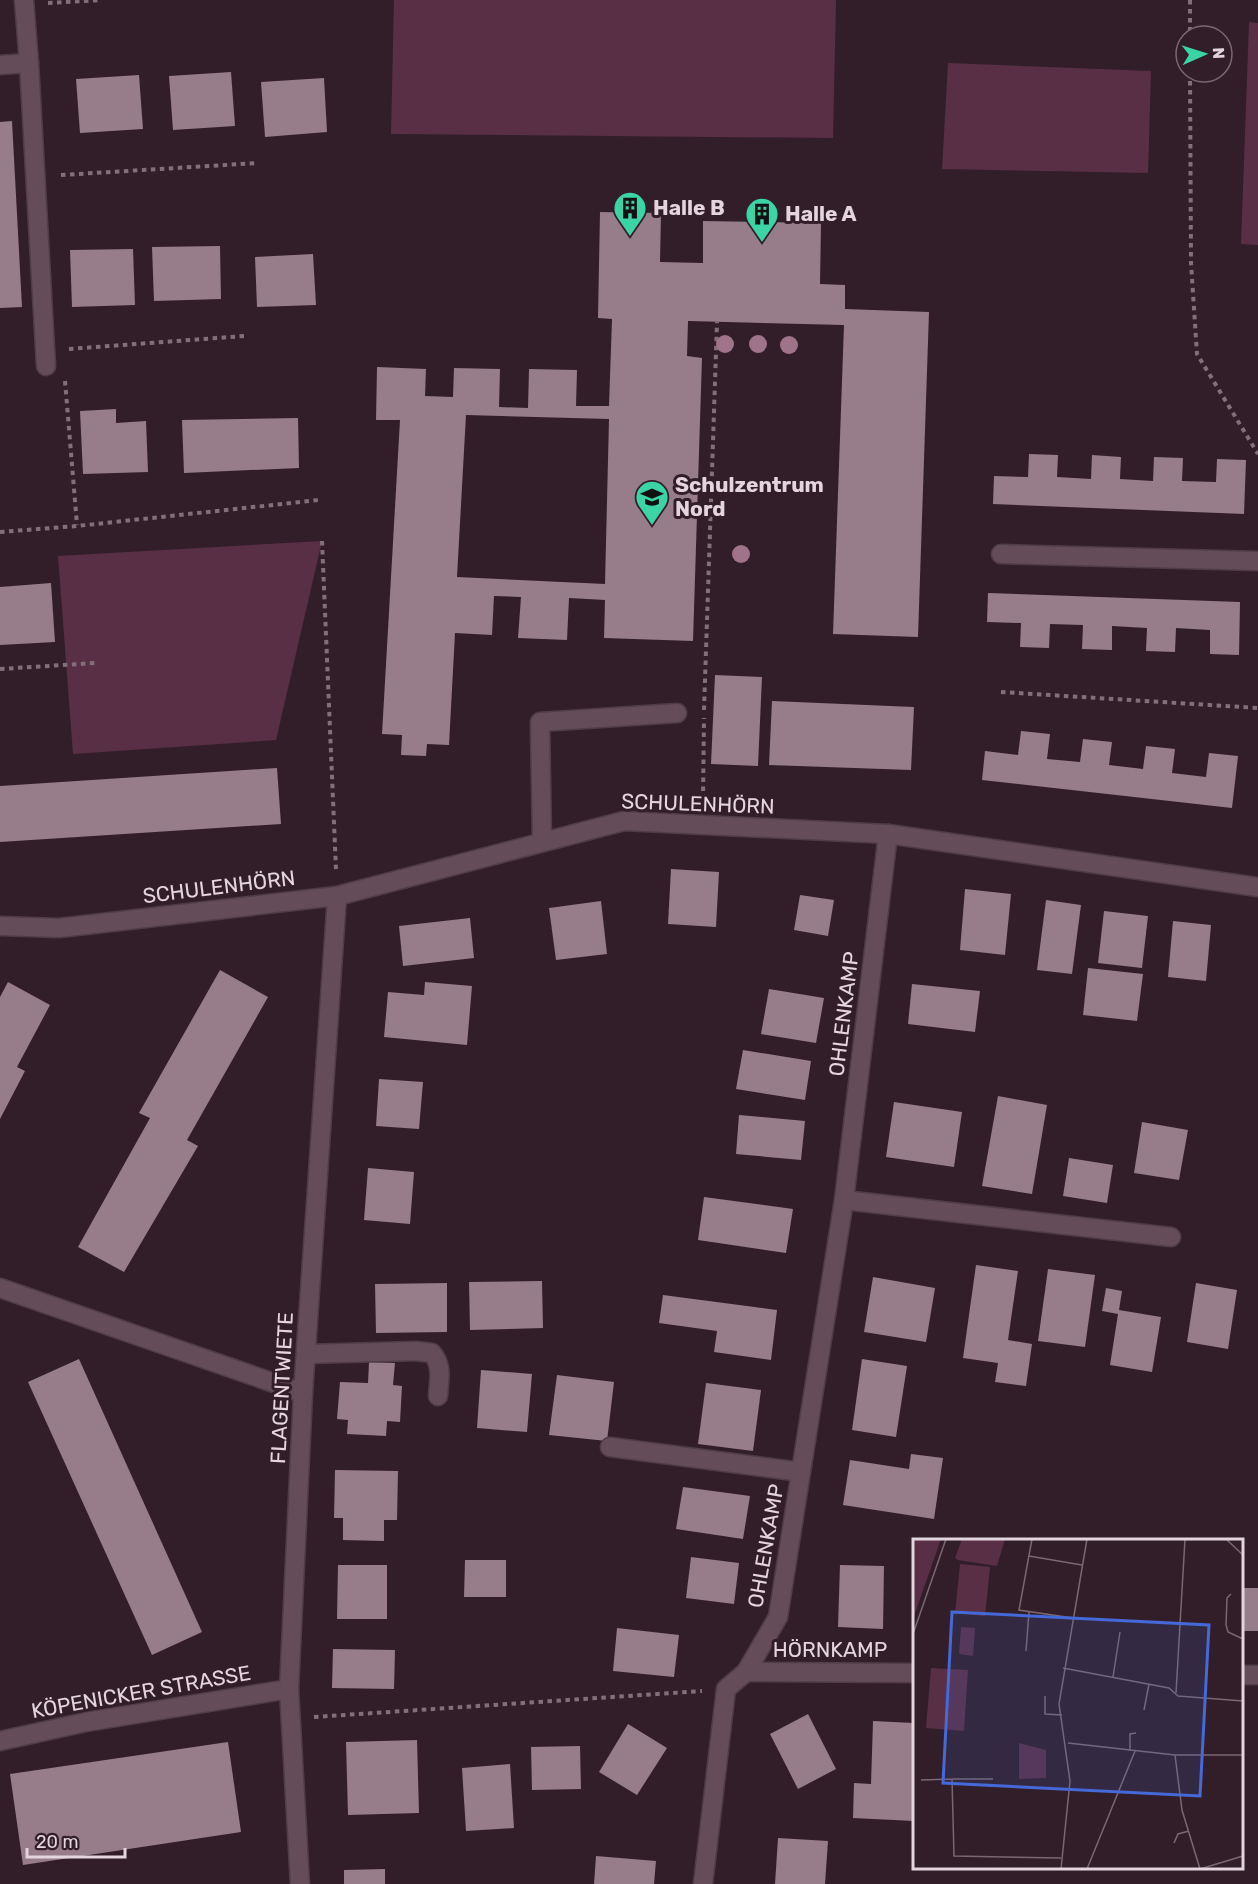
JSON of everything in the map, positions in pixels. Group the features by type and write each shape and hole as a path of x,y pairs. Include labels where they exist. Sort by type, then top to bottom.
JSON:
{"street":[{"path":"24,2 45,358"},
{"path":"0,65 29,63"},
{"path":"1001,554 1258,561"},
{"path":"542,842 540,722 677,713"},
{"name":"SCHULENHÖRN","path":"0,926 59,928 338,896 624,821 888,834 1258,887"},
{"name":"OHLENKAMP","path":"726,1689 746,1672 778,1617 844,1200 888,834"},
{"path":"1258,880 1258,887"},
{"name":"FLAGENTWIETE","path":"300,1884 289,1689 303,1393 338,896"},
{"path":"844,1200 1172,1237"},
{"path":"0,1288 303,1393"},
{"path":"306,1354 416,1351 432,1353 438,1360 439,1366 438,1396"},
{"path":"610,1447 801,1472"},
{"name":"HÖRNKAMP","path":"746,1672 913,1673"},
{"name":"KÖPENICKER STRASSE","path":"0,1740 86,1722 289,1689"},
{"path":"703,1884 726,1689"}],"path":[{"path":"24,2 101,0"},
{"path":"1190,0 1190,24"},
{"path":"1190,84 1191,263 1197,354 1258,454"},
{"path":"34,176 258,163"},
{"path":"703,825 705,681 717,322"},
{"path":"45,358 244,336"},
{"path":"45,358 66,382 77,526"},
{"path":"0,532 320,500"},
{"path":"322,541 338,896"},
{"path":"0,669 95,663"},
{"path":"1001,692 1258,708"},
{"path":"290,1718 726,1689"}],"shaded area":[{"path":"394,0 836,0 833,138 391,134"},
{"path":"1249,22 1258,23 1258,245 1241,244"},
{"path":"948,63 1151,71 1148,173 942,169"},
{"path":"322,541 276,740 73,754 58,556"}],"building":[{"path":"231,72 235,126 173,130 169,76"},
{"path":"139,75 143,129 80,133 76,79"},
{"path":"324,78 327,132 265,137 261,82"},
{"path":"12,121 22,307 0,308 0,122"},
{"path":"600,212 661,213 660,262 703,263 703,221 821,223 820,284 845,285 845,309 929,312 918,637 833,634 844,325 688,321 687,356 702,358 693,641 604,638 605,600 569,598 567,640 518,638 521,597 494,596 492,635 455,633 449,745 427,744 426,756 401,755 402,735 382,734 400,420 376,420 377,367 426,369 425,396 453,397 454,368 500,369 499,407 528,408 529,369 577,370 576,406 609,406 612,319 598,318","holes":["466,415 609,419 605,584 457,577"]},
{"path":"220,246 221,299 154,301 152,247"},
{"path":"133,249 135,305 72,307 70,250"},
{"path":"313,254 316,305 257,307 255,257"},
{"path":"116,409 116,423 146,421 148,472 83,474 80,411"},
{"path":"298,418 299,468 184,473 182,420"},
{"path":"1029,454 1058,455 1057,477 1091,479 1092,455 1121,457 1120,479 1153,481 1154,457 1183,458 1182,481 1216,482 1217,459 1246,460 1244,514 993,504 994,476 1028,477"},
{"path":"51,583 55,642 0,645 0,587"},
{"path":"988,593 1240,602 1239,655 1210,654 1210,630 1176,628 1175,652 1146,651 1147,628 1112,626 1112,650 1082,649 1083,625 1050,624 1049,648 1020,647 1021,623 987,622"},
{"path":"715,675 762,677 758,766 711,764"},
{"path":"772,701 914,707 911,770 769,765"},
{"path":"1021,731 1050,734 1047,759 1080,762 1083,739 1112,742 1109,765 1143,769 1146,746 1175,749 1172,773 1206,777 1209,753 1238,756 1232,808 982,780 985,751 1018,755"},
{"path":"277,768 281,824 0,842 0,786"},
{"path":"671,869 719,872 716,927 668,924"},
{"path":"965,889 1011,894 1005,955 960,950"},
{"path":"800,895 834,900 828,936 794,930"},
{"path":"1046,900 1081,905 1072,974 1037,970"},
{"path":"601,901 607,954 556,960 549,908"},
{"path":"1104,911 1148,916 1142,968 1098,963"},
{"path":"470,918 474,958 403,966 399,926"},
{"path":"1173,921 1211,925 1206,981 1168,977"},
{"path":"1088,968 1143,974 1137,1021 1083,1015"},
{"path":"220,970 268,997 187,1140 198,1146 124,1272 78,1247 150,1118 139,1113"},
{"path":"8,982 50,1005 17,1067 25,1071 0,1119 0,997"},
{"path":"425,982 472,986 467,1045 384,1037 388,992 424,995"},
{"path":"912,984 980,991 975,1032 908,1024"},
{"path":"769,989 824,998 816,1043 761,1034"},
{"path":"743,1050 811,1061 805,1100 736,1089"},
{"path":"379,1079 423,1082 419,1129 376,1126"},
{"path":"998,1096 1047,1105 1032,1194 982,1186"},
{"path":"894,1102 962,1112 954,1167 886,1157"},
{"path":"739,1115 805,1121 801,1160 736,1154"},
{"path":"1142,1122 1188,1130 1179,1180 1134,1173"},
{"path":"1069,1158 1113,1165 1107,1203 1063,1196"},
{"path":"368,1168 414,1172 410,1224 364,1220"},
{"path":"704,1197 793,1209 786,1253 698,1240"},
{"path":"976,1265 1018,1271 1008,1340 1032,1344 1026,1386 995,1382 998,1363 963,1358"},
{"path":"1048,1269 1095,1275 1085,1347 1038,1341"},
{"path":"873,1277 935,1288 926,1342 864,1332"},
{"path":"542,1281 543,1328 470,1330 469,1282"},
{"path":"447,1283 447,1332 376,1333 375,1284"},
{"path":"1196,1283 1237,1290 1228,1349 1187,1342"},
{"path":"1106,1288 1122,1291 1119,1310 1161,1317 1152,1372 1110,1365 1118,1314 1102,1311"},
{"path":"663,1295 777,1310 771,1360 714,1352 717,1331 659,1323"},
{"path":"79,1359 202,1632 152,1655 28,1382"},
{"path":"862,1359 907,1366 896,1437 852,1430"},
{"path":"369,1362 395,1363 393,1385 402,1386 400,1422 387,1421 386,1436 347,1434 348,1420 337,1419 340,1382 368,1383"},
{"path":"481,1370 532,1374 527,1432 477,1428"},
{"path":"557,1375 614,1382 607,1441 549,1435"},
{"path":"706,1383 761,1390 753,1451 698,1444"},
{"path":"911,1454 943,1458 934,1519 843,1505 850,1460 909,1469"},
{"path":"335,1470 398,1471 397,1520 384,1520 384,1541 343,1540 343,1518 334,1518"},
{"path":"683,1487 750,1496 743,1539 676,1529"},
{"path":"691,1557 739,1563 734,1604 686,1598"},
{"path":"465,1560 506,1560 506,1597 464,1597"},
{"path":"338,1565 387,1565 387,1619 337,1619"},
{"path":"840,1565 884,1566 883,1629 838,1627"},
{"path":"1243,1588 1258,1588 1258,1631 1243,1631"},
{"path":"617,1628 679,1635 674,1677 613,1671"},
{"path":"333,1649 395,1650 394,1689 332,1688"},
{"path":"808,1714 836,1769 798,1789 770,1734"},
{"path":"873,1721 913,1723 913,1821 853,1818 854,1783 871,1784"},
{"path":"628,1724 667,1748 637,1795 599,1772"},
{"path":"417,1740 419,1813 348,1815 346,1742"},
{"path":"228,1742 241,1832 23,1865 10,1774"},
{"path":"580,1746 581,1789 532,1790 531,1747"},
{"path":"510,1764 514,1828 466,1831 462,1768"},
{"path":"778,1838 828,1841 825,1884 775,1884"},
{"path":"596,1856 656,1861 654,1884 594,1884"},
{"path":"385,1869 385,1884 344,1884 344,1870"}],"place":[{"name":"Halle B","path":"630,237"},
{"name":"Halle A","path":"762,243"},
{"name":"Schulzentrum Nord","path":"652,526"}]}
